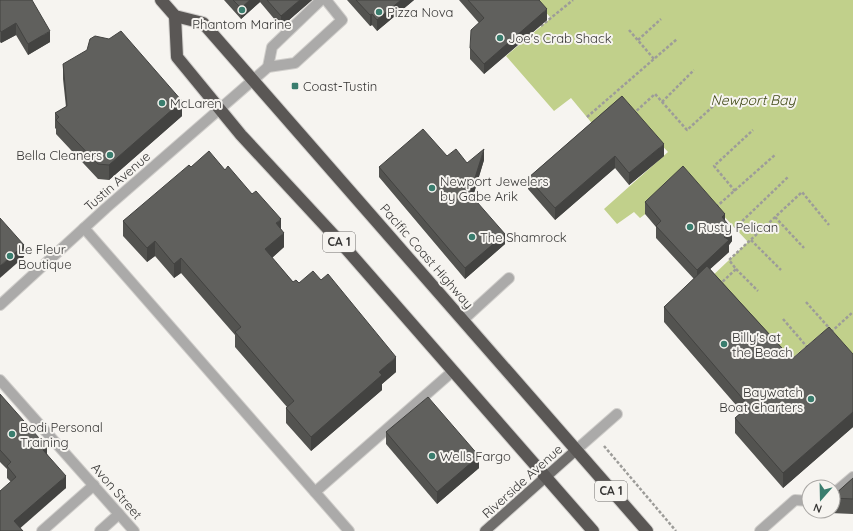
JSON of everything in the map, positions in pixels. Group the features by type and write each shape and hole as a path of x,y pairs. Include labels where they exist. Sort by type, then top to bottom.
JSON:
{"highway":[{"path":"161,0 175,16"},
{"name":"Pacific Coast Highway","path":"175,16 204,23 646,531"},
{"name":"CA 1","path":"175,16 177,57 241,135 342,244 593,531"}],"main road":[{"name":"Riverside Avenue","path":"485,531 576,450"}],"street":[{"path":"321,0 272,47 268,67 295,63 342,20 326,0"},
{"name":"Tustin Avenue","path":"0,305 84,228 268,67"},
{"path":"84,228 349,531"},
{"path":"463,320 509,278"},
{"path":"315,492 453,371"},
{"name":"Avon Street","path":"0,380 134,531"},
{"path":"576,450 617,414"},
{"path":"841,487 853,477"},
{"path":"42,531 94,485"},
{"path":"760,531 795,500 801,500"},
{"path":"100,531 119,514"}],"path":[{"path":"541,26 573,0"},
{"path":"638,40 661,19"},
{"path":"629,30 654,59"},
{"path":"587,117 677,39"},
{"path":"662,102 694,70"},
{"path":"634,114 655,94 687,130 720,100"},
{"path":"735,191 714,166 753,130"},
{"path":"716,207 776,154"},
{"path":"735,228 788,177"},
{"path":"758,291 729,260 802,192 829,225"},
{"path":"775,217 804,248"},
{"path":"751,240 781,270"},
{"path":"714,289 736,269"},
{"path":"806,302 832,331"},
{"path":"826,337 853,312"},
{"path":"783,319 811,352"},
{"path":"595,434 676,531"}],"water":[{"name":"Newport Bay","path":"534,0 853,0 853,366 822,333 784,365 707,281 748,242 690,180 640,218 634,212 617,224 604,209 668,152 624,104 595,127 571,98 554,111 506,56 551,18"}],"building":[{"path":"0,0 32,0 50,31 28,44 16,23 1,32"},
{"path":"233,0 250,0 241,8"},
{"path":"267,0 300,0 281,16"},
{"path":"356,0 401,0 377,20 372,14 370,15"},
{"name":"Joe's Crab Shack","path":"468,0 539,0 547,9 484,64 470,48 471,30 484,18"},
{"path":"121,31 182,101 109,165 98,164 56,120 59,117 55,113 67,106 63,64 87,50 90,39 95,36 109,39"},
{"path":"622,96 664,144 629,173 615,156 555,208 528,178"},
{"path":"423,129 447,156 456,149 467,163 484,149 470,194 505,234 465,268 379,167"},
{"path":"209,151 225,170 228,166 252,194 256,191 281,219 276,223 284,233 265,249 293,282 296,280 299,283 313,271 321,280 328,274 396,357 379,372 382,375 311,437 286,408 294,401 235,332 241,327 181,258 174,264 155,241 147,248 123,221 189,165 191,167"},
{"name":"Rusty Pelican","path":"683,166 725,214 722,217 732,229 724,237 729,240 697,270 656,226 661,221 645,202"},
{"path":"0,218 24,245 0,266"},
{"path":"707,266 792,359 829,327 853,354 853,412 783,473 735,418 749,406 664,307"},
{"path":"0,394 47,447 43,450 66,476 14,521 23,531 0,531 0,491 16,477 7,466 11,462 0,450"},
{"name":"Wells Fargo","path":"428,397 479,456 437,492 386,432"},
{"path":"853,478 853,499 841,498 841,489"}],"place":[{"name":"Phantom Marine","path":"242,10"},
{"name":"Pizza Nova","path":"379,12"},
{"name":"Joe's Crab Shack","path":"500,38"},
{"name":"Coast-Tustin","path":"295,86"},
{"name":"McLaren","path":"162,103"},
{"name":"Bella Cleaners","path":"110,155"},
{"name":"Newport Jewelers by Gabe Arik","path":"432,188"},
{"name":"Rusty Pelican","path":"690,227"},
{"name":"The Shamrock","path":"472,237"},
{"name":"Le Fleur Boutique","path":"10,256"},
{"name":"Billy's at the Beach","path":"724,344"},
{"name":"Baywatch Boat Charters","path":"811,399"},
{"name":"Bodi Personal Training","path":"12,434"},
{"name":"Wells Fargo","path":"432,456"}]}
